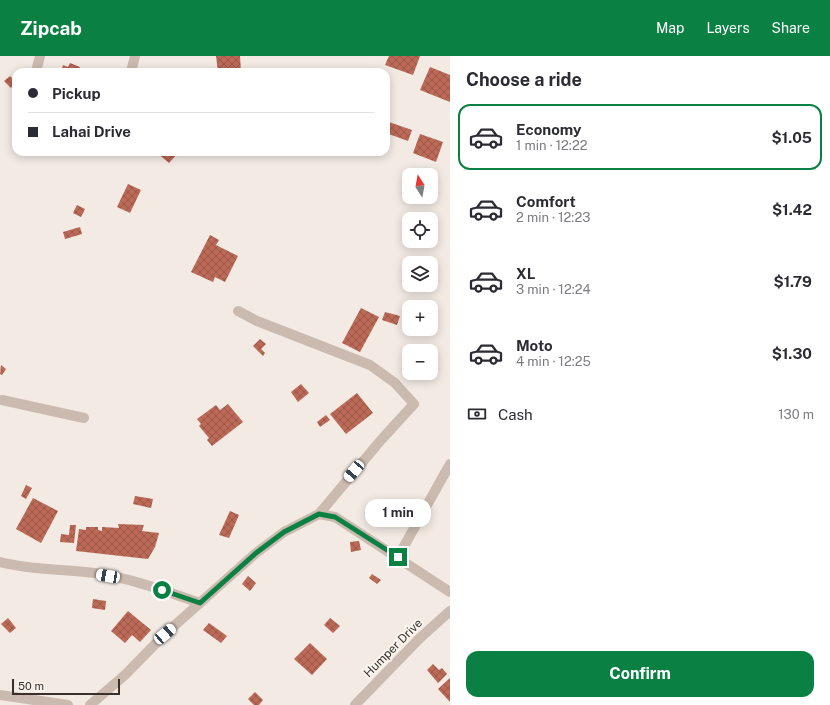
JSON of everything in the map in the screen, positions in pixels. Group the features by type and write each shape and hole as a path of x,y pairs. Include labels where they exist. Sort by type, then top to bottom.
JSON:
{"street":[{"path":"37,68 40,56"},
{"path":"132,68 136,56"},
{"path":"90,705 125,675 165,634 256,553 284,532 319,514 381,440 414,404 395,383 370,365 257,321 238,311"},
{"path":"1,401 84,418"},
{"path":"398,557 450,464"},
{"path":"319,514 335,517 450,592"},
{"path":"0,562 41,569 94,573 137,581 200,603"},
{"name":"Humper Drive","path":"355,705 420,638 450,611"},
{"path":"0,696 68,705"}],"building":[{"path":"216,56 240,56 241,68 218,68"},
{"path":"389,56 420,56 413,75 385,65"},
{"path":"70,63 80,67 62,68 63,65 68,67"},
{"path":"430,67 450,75 450,102 420,90"},
{"path":"10,76 12,78 11,88 4,81"},
{"path":"390,122 412,130 408,141 390,134"},
{"path":"420,134 443,142 436,162 413,153"},
{"path":"161,156 175,156 169,163"},
{"path":"128,184 141,190 130,213 117,207"},
{"path":"77,205 85,209 81,217 73,213"},
{"path":"80,227 82,234 65,239 63,232"},
{"path":"210,235 219,240 216,245 238,256 225,282 215,277 213,282 191,272"},
{"path":"361,308 379,317 360,352 342,343"},
{"path":"385,312 400,316 397,325 382,320"},
{"path":"260,339 266,344 261,349 265,353 263,356 253,346"},
{"path":"1,365 6,369 2,375 0,374"},
{"path":"301,384 309,393 298,402 291,392"},
{"path":"357,393 373,413 346,434 330,414"},
{"path":"228,404 243,422 212,446 207,440 209,438 199,426 201,424 197,419 216,405 220,410"},
{"path":"326,415 330,420 320,427 317,422"},
{"path":"26,485 32,488 26,499 21,496"},
{"path":"135,496 153,499 151,508 133,504"},
{"path":"33,498 58,511 41,543 16,529"},
{"path":"403,499 409,503 400,517 394,512"},
{"path":"230,511 239,515 229,538 219,535"},
{"path":"118,524 144,525 142,531 159,533 155,547 148,559 76,551 79,529 86,530 86,527 98,527 98,530 102,531 102,527 119,528"},
{"path":"70,525 76,525 74,543 60,542 61,534 69,535"},
{"path":"359,541 361,550 351,552 350,542"},
{"path":"372,574 381,580 377,584 369,578"},
{"path":"248,576 256,583 250,591 242,584"},
{"path":"93,599 106,601 105,610 92,608"},
{"path":"128,611 151,630 140,642 132,635 125,643 111,631"},
{"path":"8,618 16,628 10,633 1,624"},
{"path":"330,618 340,626 333,633 324,625"},
{"path":"209,623 227,636 221,643 203,630"},
{"path":"310,643 327,659 312,675 294,659"},
{"path":"433,664 439,670 442,668 447,674 438,683 427,670"},
{"path":"450,678 450,702 438,689"},
{"path":"255,692 263,700 259,705 254,705 248,699"}],"route":[{"path":"162,590 200,603 240,566 284,532 319,514 335,517 398,557"}]}
